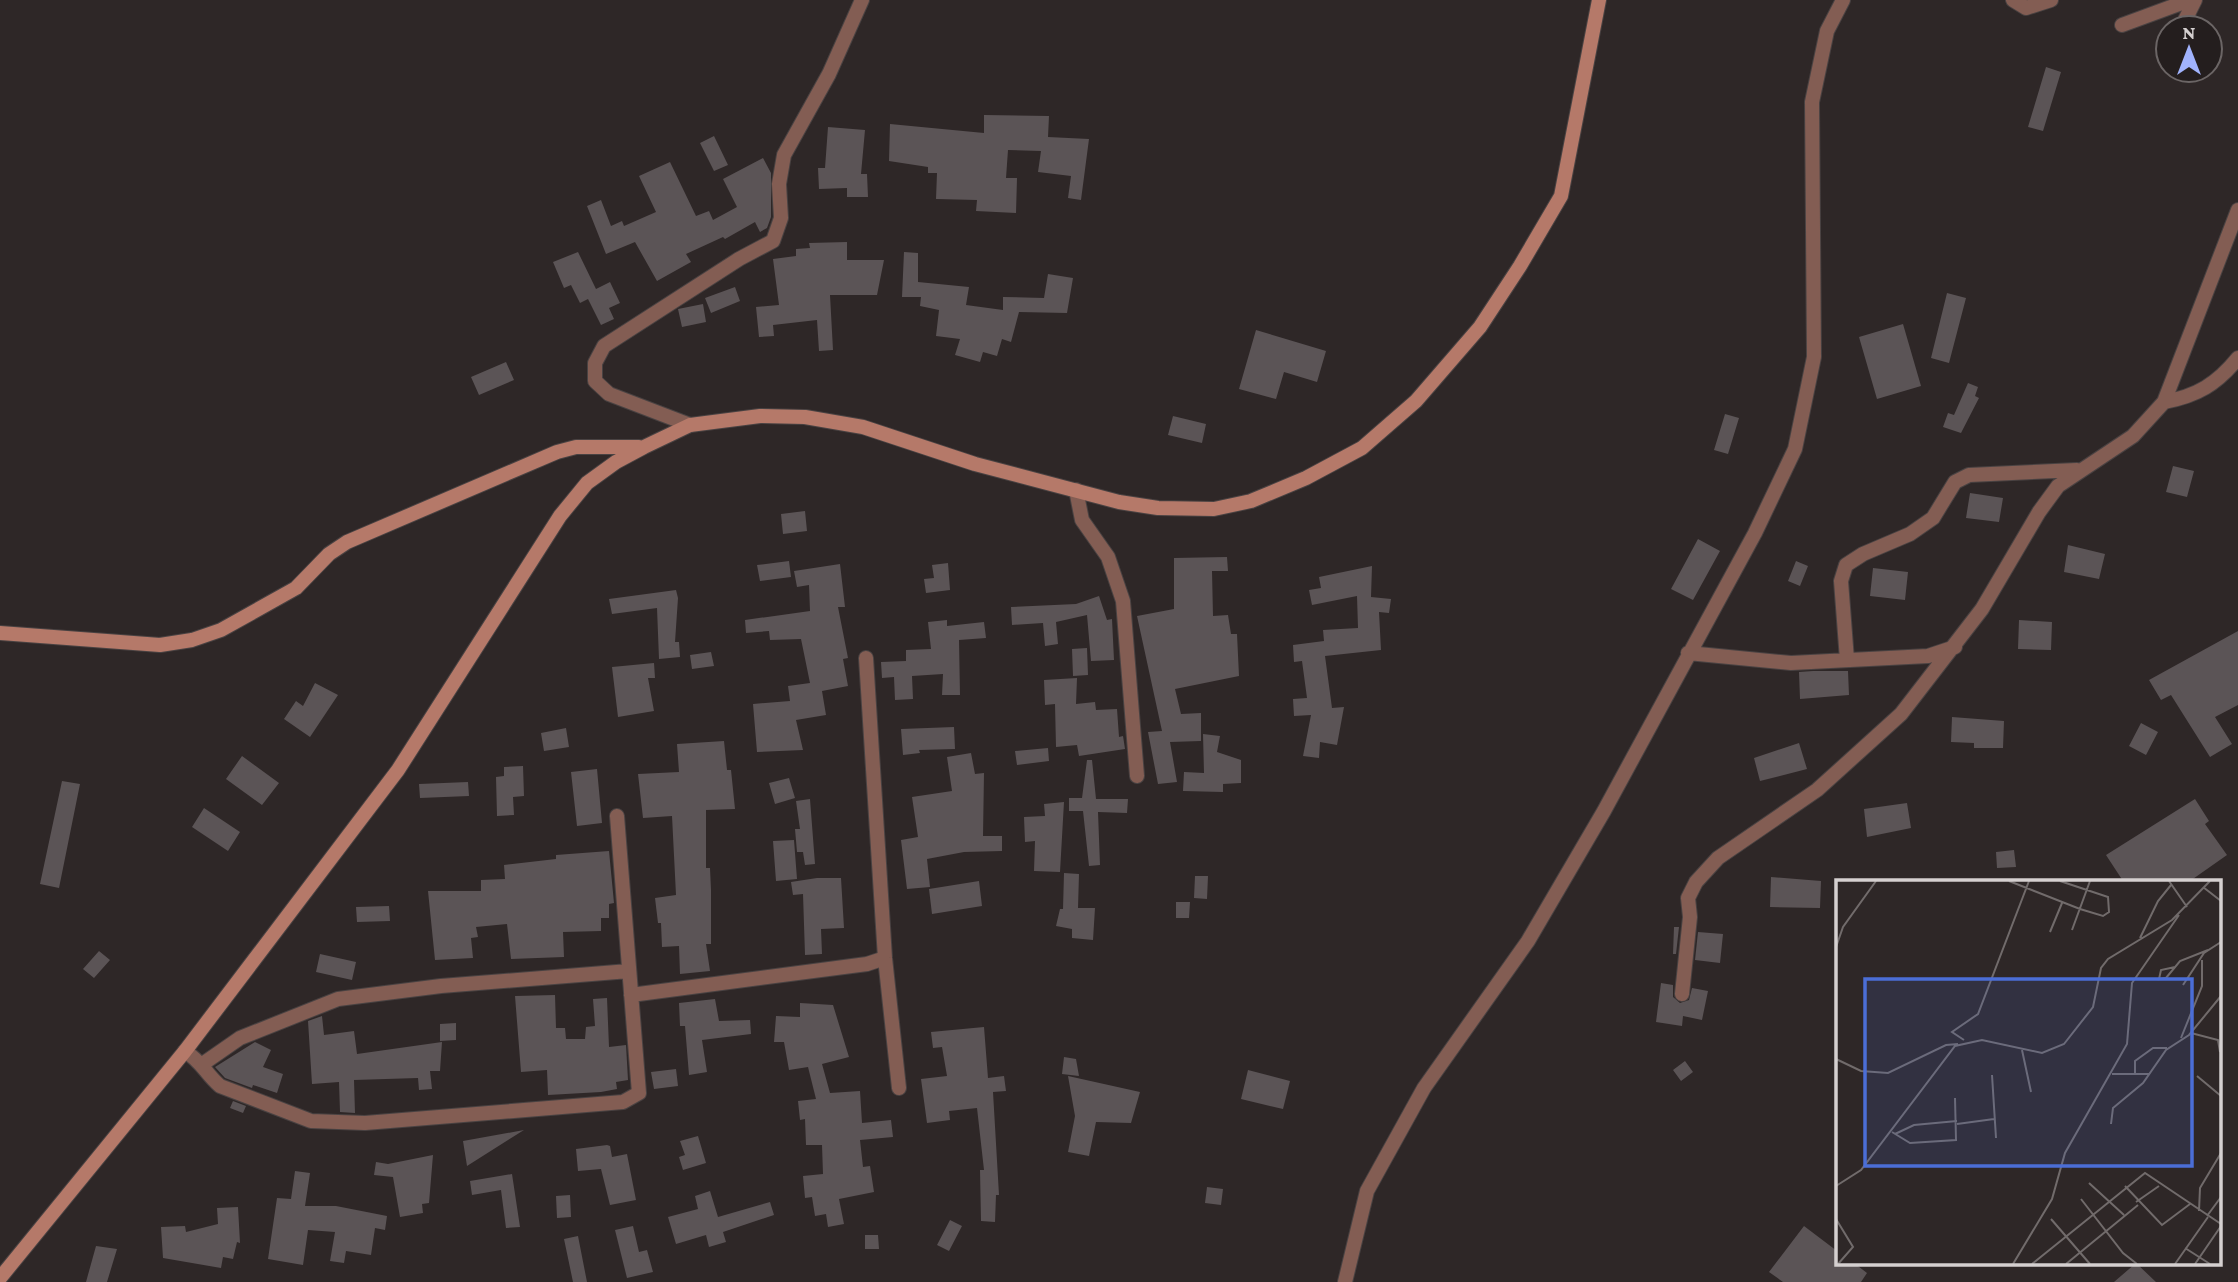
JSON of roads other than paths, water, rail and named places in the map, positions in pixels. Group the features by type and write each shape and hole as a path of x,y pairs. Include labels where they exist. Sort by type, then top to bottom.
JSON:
{"street":[{"path":"690,425 609,394 595,381 595,363 604,346 739,259 773,241 781,218 779,184 784,155 829,74 862,0"},
{"path":"0,1278 185,1051 398,770 560,516 587,483 616,462 690,425 760,416 804,417 863,427 975,464 1158,508 1214,509 1251,501 1306,478 1362,448 1416,401 1480,327 1520,266 1561,196 1599,0"},
{"path":"1345,1282 1367,1191 1424,1088 1528,941 1604,811 1755,533 1796,449 1814,357 1812,102 1827,31 1843,0"},
{"path":"2013,0 2026,8 2051,0"},
{"path":"2122,25 2193,0"},
{"path":"1682,994 1690,917 1688,898 1696,882 1718,858 1817,790 1901,714 1982,609 2039,512 2058,486 2077,470 2133,436 2164,402 2238,210"},
{"path":"2164,402 2190,397 2216,383 2235,366"},
{"path":"0,633 160,645 192,640 221,630 296,588 329,554 370,531 557,452 576,447 644,447"},
{"path":"1847,660 1841,582 1846,565 1863,554 1910,534 1933,518 1955,482 1969,475 2077,470"},
{"path":"1076,490 1082,520 1108,557 1123,601 1137,776"},
{"path":"1688,653 1790,663 1928,656 1956,646"},
{"path":"866,658 885,958 899,1088"},
{"path":"185,1051 204,1063 212,1079 220,1086 311,1121 365,1123 623,1102 639,1093 617,816"},
{"path":"631,995 867,964 885,958"},
{"path":"204,1063 240,1038 338,999 441,986 629,971"}]}
